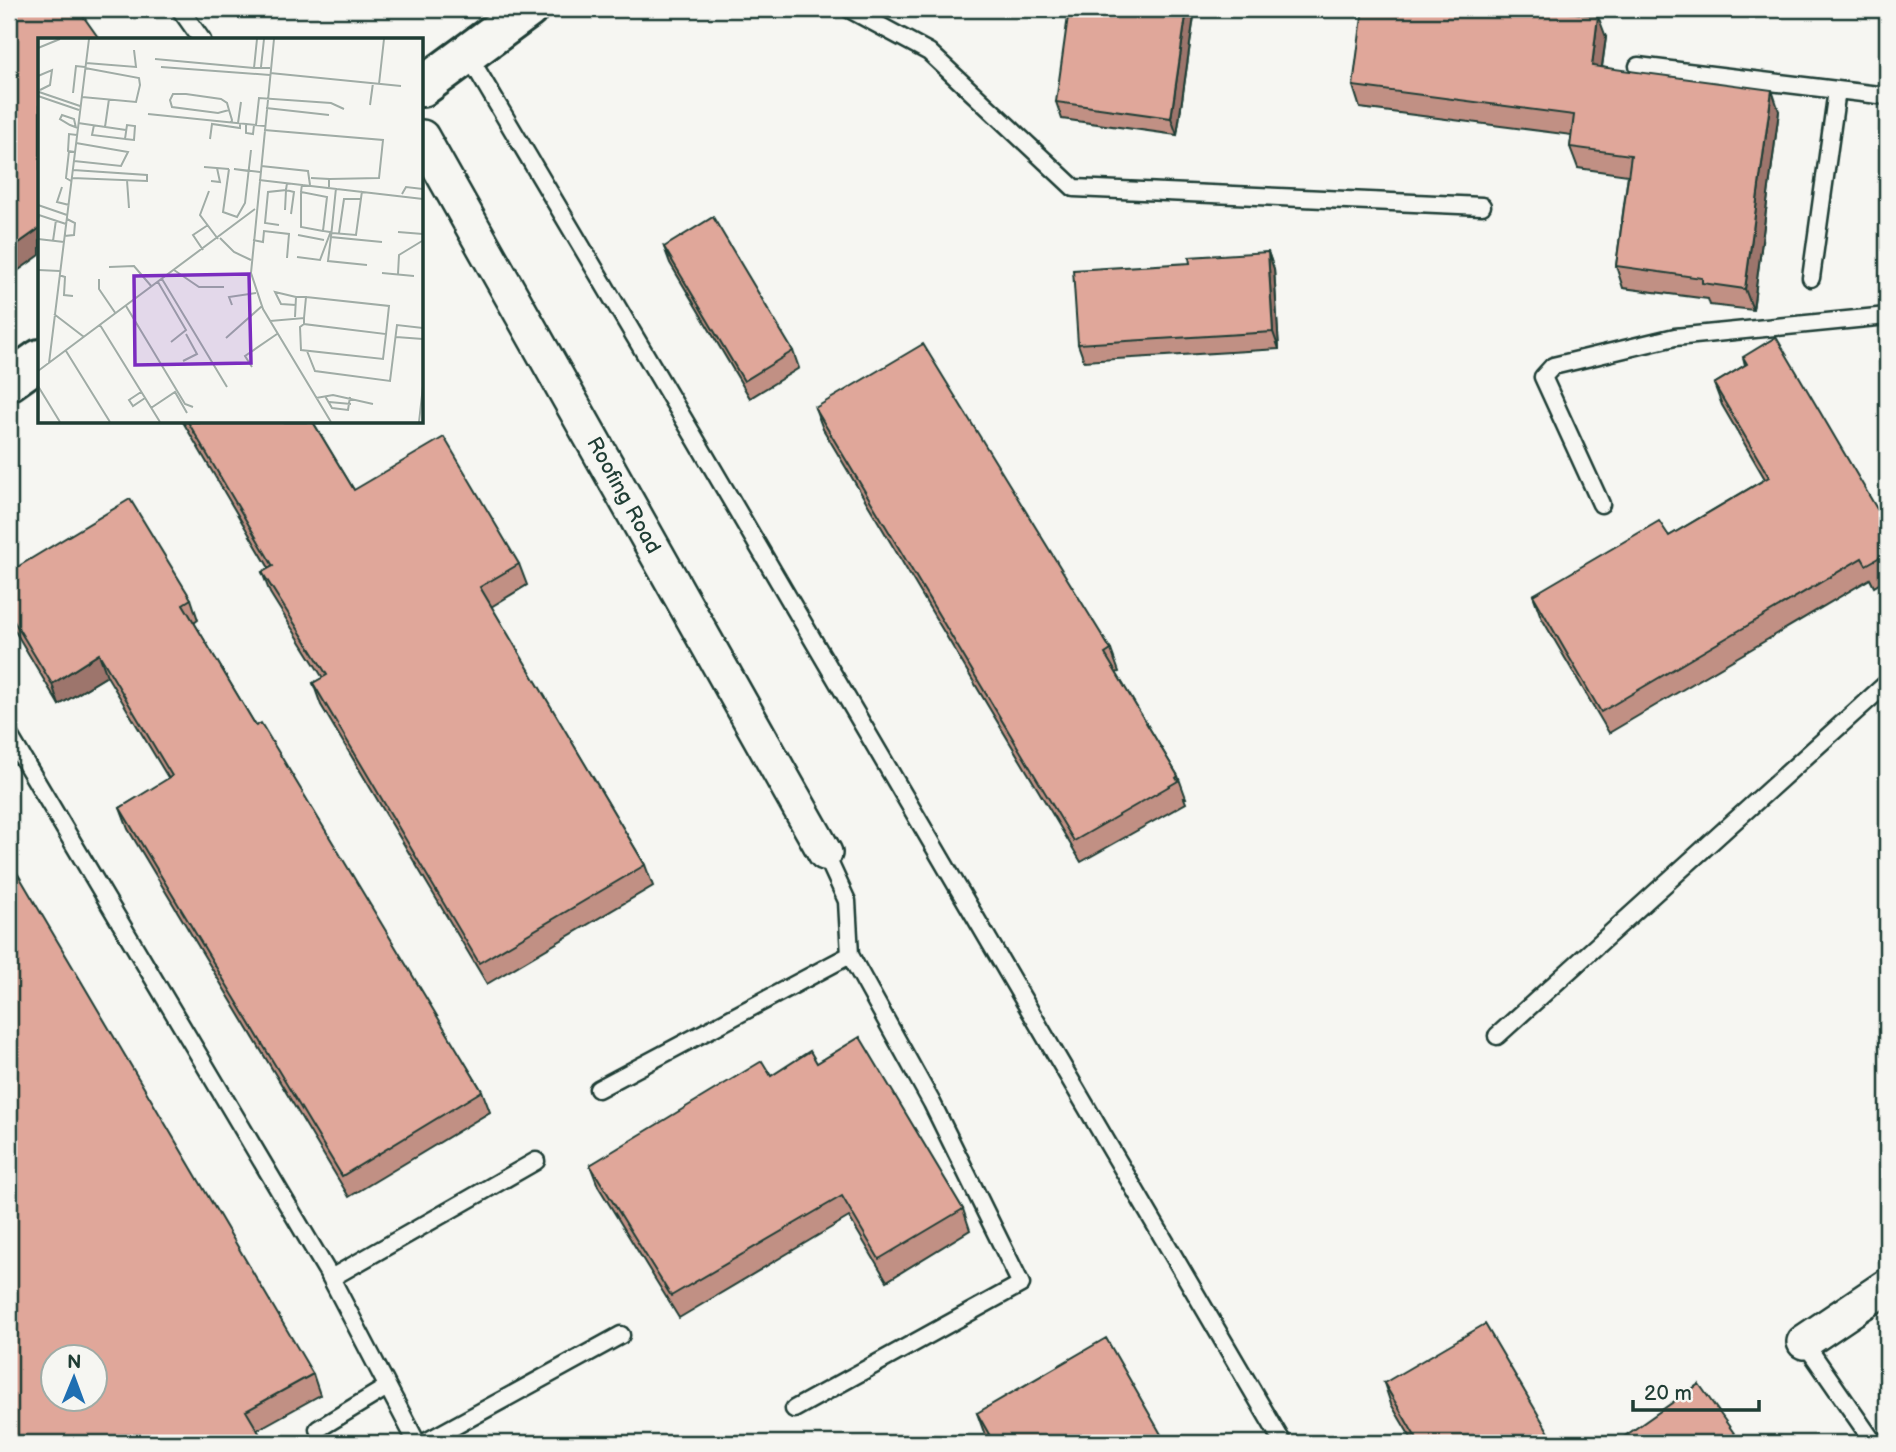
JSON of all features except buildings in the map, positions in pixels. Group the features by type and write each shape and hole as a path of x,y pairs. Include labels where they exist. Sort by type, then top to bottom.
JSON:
{"street":[{"path":"424,86 528,9"},
{"name":"Roofing Road","path":"424,141 825,853"},
{"path":"9,381 38,360"},
{"path":"1804,1342 1887,1286"}],"lane":[{"path":"180,9 201,38"},
{"path":"849,9 929,52 1074,188 1482,206"},
{"path":"467,54 1283,1443"},
{"path":"1638,66 1887,96"},
{"path":"1811,278 1837,90"},
{"path":"1601,504 1543,377 1553,366 1675,337 1887,316"},
{"path":"1497,1036 1887,682"},
{"path":"9,735 331,1278 417,1443"},
{"path":"794,1409 1021,1284 932,1103 850,955 847,901 825,853"},
{"path":"598,1089 850,955"},
{"path":"331,1278 536,1161"},
{"path":"424,1443 621,1335"},
{"path":"1804,1342 1874,1443"},
{"path":"318,1429 387,1387"}]}
